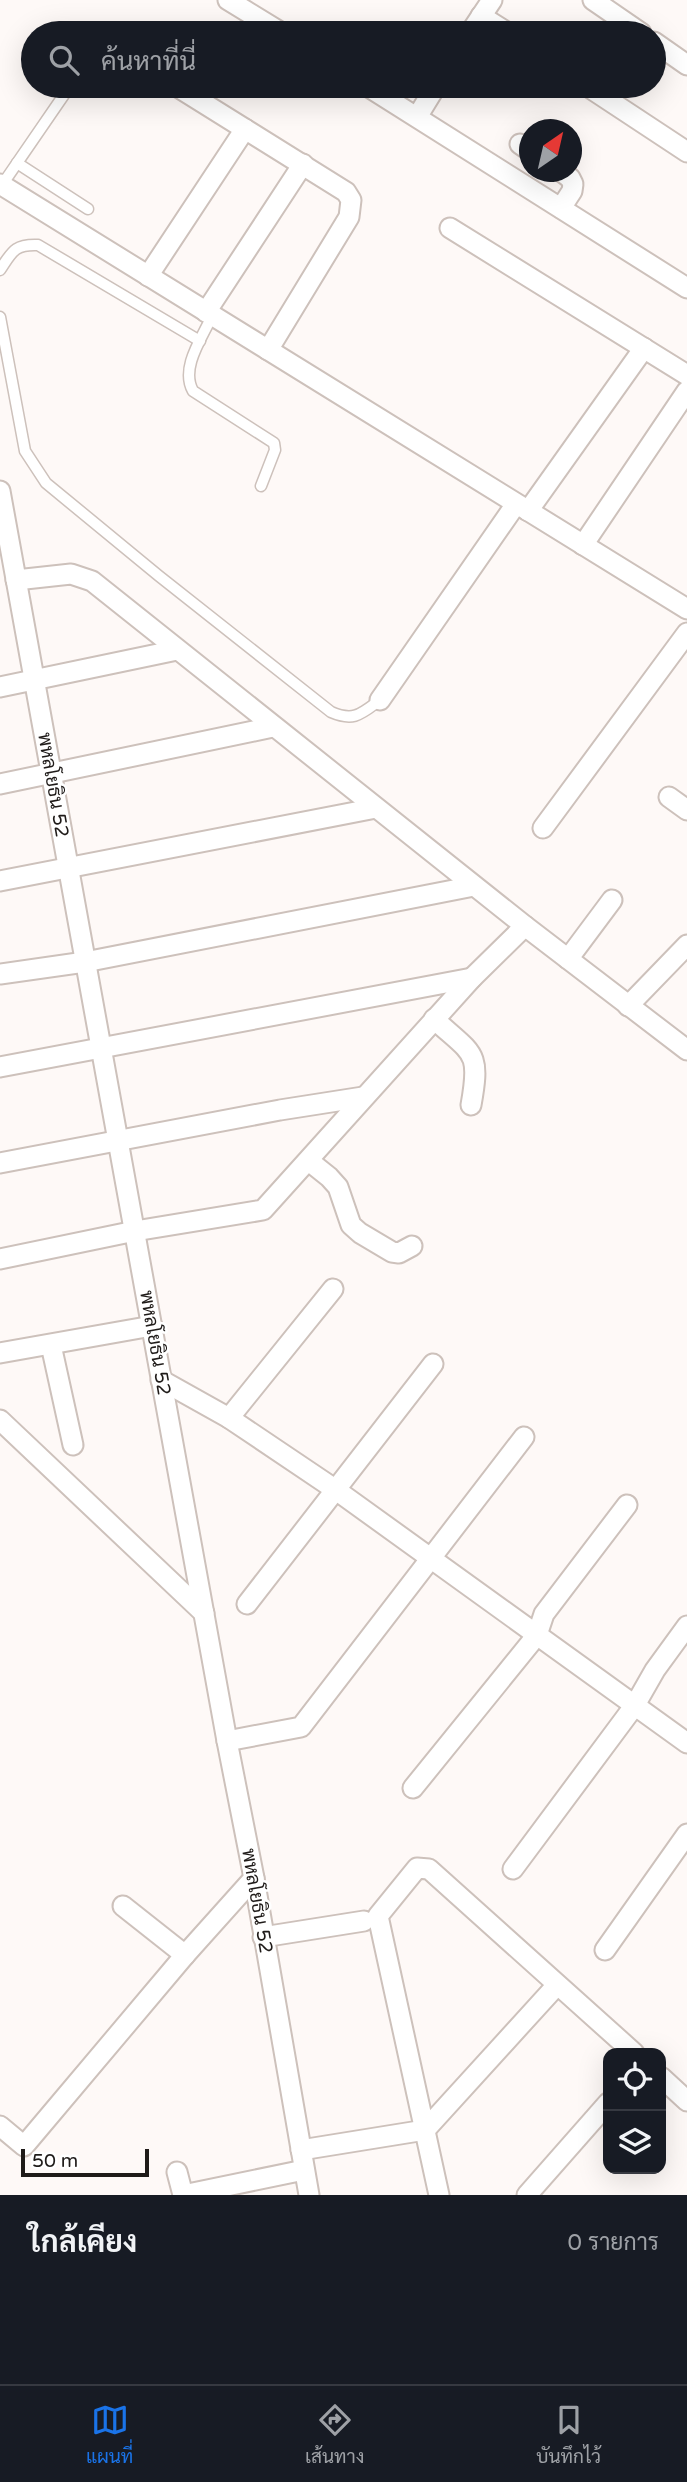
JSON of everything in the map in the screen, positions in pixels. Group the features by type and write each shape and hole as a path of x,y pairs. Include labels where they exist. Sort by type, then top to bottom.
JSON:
{"street":[{"path":"228,0 262,21"},
{"path":"593,0 624,21"},
{"path":"477,21 488,4 500,21"},
{"path":"666,50 687,65"},
{"path":"195,98 346,192 351,200 349,217 268,351"},
{"path":"386,98 687,288"},
{"path":"417,117 429,98"},
{"path":"605,98 687,152"},
{"path":"148,276 245,129"},
{"path":"209,314 303,164"},
{"path":"561,208 572,191 572,182"},
{"path":"1,184 687,609"},
{"path":"450,228 687,375"},
{"path":"380,700 522,507 644,348"},
{"path":"583,545 687,391"},
{"name":"พหลโยธิน 52","path":"0,491 254,1878 309,2195"},
{"path":"16,580 71,574 92,581 474,886 687,1050"},
{"path":"543,828 687,633"},
{"path":"0,687 177,650"},
{"path":"0,784 274,727"},
{"path":"669,797 687,810"},
{"path":"0,881 376,808"},
{"path":"0,974 85,962 474,886"},
{"path":"568,960 612,900"},
{"path":"0,1259 135,1231 263,1210 434,1019 525,926"},
{"path":"628,1006 687,946"},
{"path":"0,1067 100,1046 472,978"},
{"path":"434,1019 470,1052 476,1062 477,1074 471,1105"},
{"path":"0,1163 363,1097"},
{"path":"309,1161 330,1177 338,1187 351,1225 360,1233 392,1252 399,1253 412,1246"},
{"path":"229,1418 333,1289"},
{"path":"0,1353 152,1326"},
{"path":"51,1345 73,1445"},
{"path":"247,1604 433,1364"},
{"path":"162,1380 229,1418 336,1490 687,1743"},
{"path":"0,1420 204,1613"},
{"path":"227,1741 301,1727 524,1437"},
{"path":"413,1788 537,1635 544,1614 627,1505"},
{"path":"513,1869 635,1705 655,1670 687,1626"},
{"path":"605,1950 687,1833"},
{"path":"439,2195 378,1916 417,1868 429,1869 628,2048"},
{"path":"0,2126 24,2146 185,1955 254,1878"},
{"path":"123,1906 185,1955"},
{"path":"263,1937 364,1921"},
{"path":"301,2150 425,2130 557,1985"},
{"path":"666,2082 687,2101"},
{"path":"527,2195 603,2109"},
{"path":"177,2172 183,2195 304,2170"}],"lane":[{"path":"1,184 62,98"},
{"path":"17,163 88,209"},
{"path":"0,270 13,251 22,244 38,245 200,341"},
{"path":"209,314 187,372 188,382 193,391 274,443 275,450 261,486"},
{"path":"0,317 24,451 46,483 331,712 345,718 359,715 380,700"}]}
